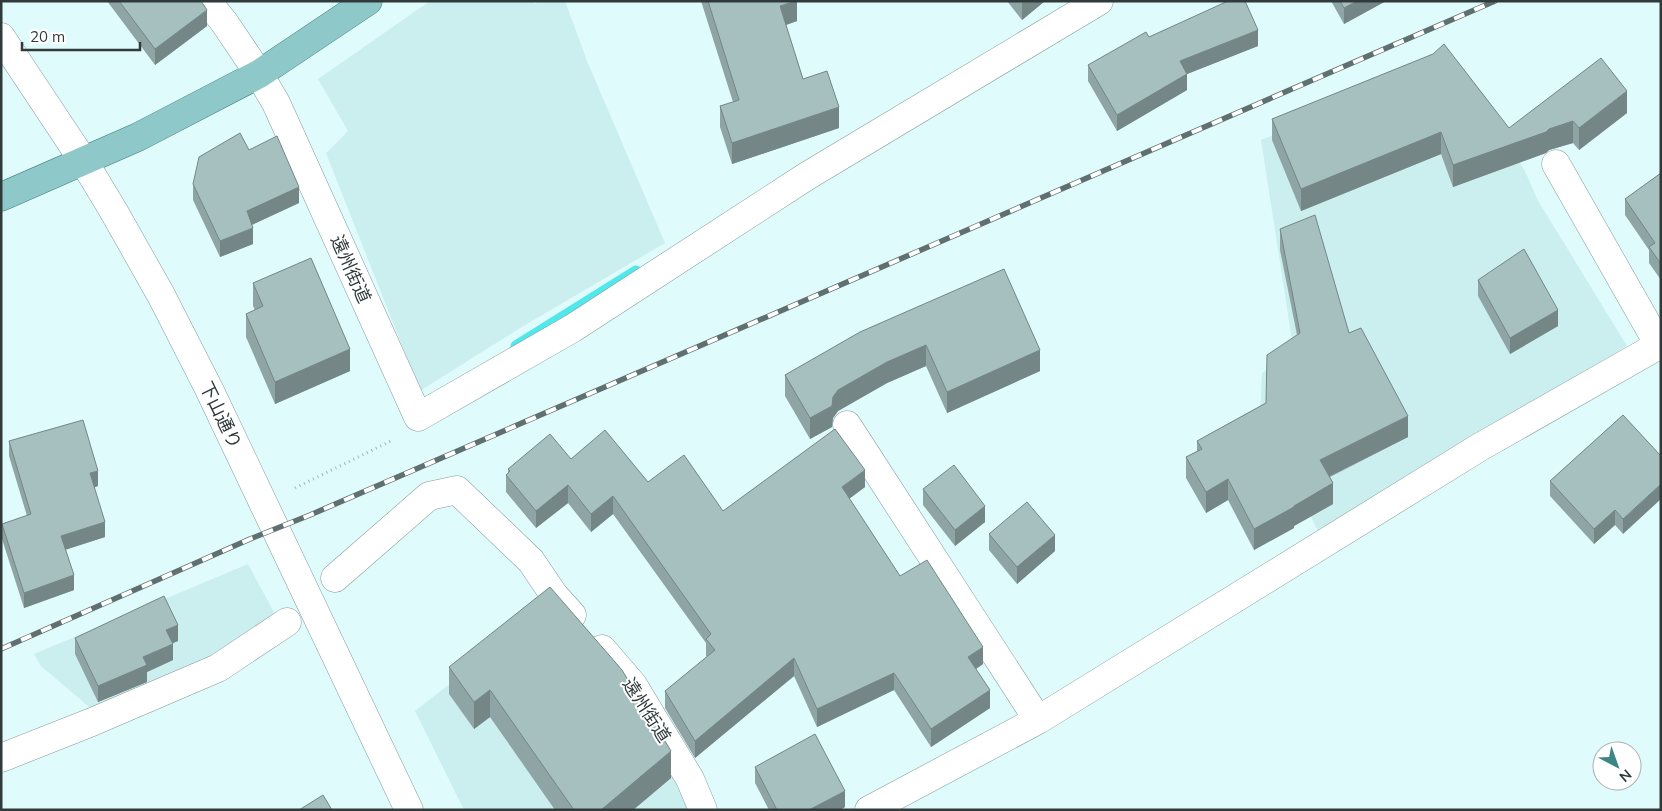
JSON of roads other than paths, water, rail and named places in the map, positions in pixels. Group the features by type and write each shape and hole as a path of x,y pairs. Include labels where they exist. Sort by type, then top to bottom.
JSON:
{"main road":[{"path":"1,197 138,138 259,74 368,1"}],"street":[{"name":"遠州街道","path":"207,1 224,22 259,74 280,112 418,417 573,328 807,176 1099,1"},
{"name":"下山通り","path":"1,37 84,162 161,295 209,389 409,810"},
{"path":"869,810 1038,720 1480,447 1660,344 1556,164"},
{"path":"847,425 1038,720"},
{"name":"遠州街道","path":"335,578 430,496 458,490 531,561 554,595 633,684 690,779 703,810"},
{"path":"1,758 92,722 218,668 287,622"}],"waterway":[{"path":"516,346 636,271"}],"railway":[{"path":"1,649 250,539 310,515 1495,1"}]}
